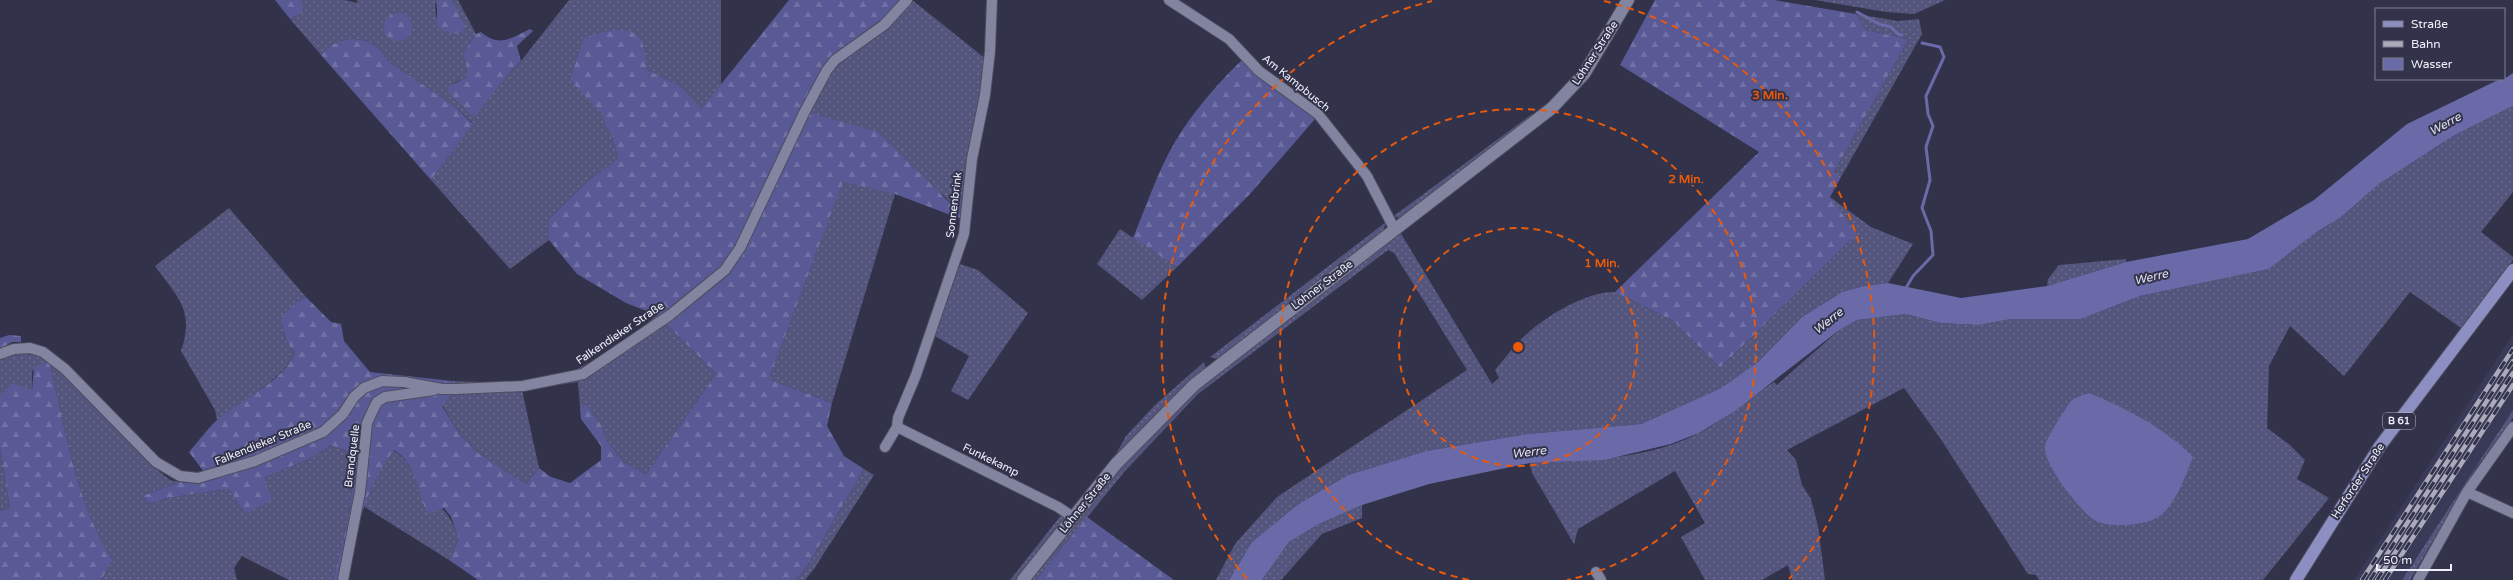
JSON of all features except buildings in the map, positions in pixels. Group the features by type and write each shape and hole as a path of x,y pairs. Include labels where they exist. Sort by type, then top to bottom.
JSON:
{"main road":[{"name":"Löhner Straße","path":"1023,580 1122,459 1194,385 1543,116 1565,97 1590,64 1628,0"},
{"name":"Herforder Straße","path":"2296,580 2380,446 2513,270"}],"street":[{"name":"Falkendieker Straße","path":"0,354 14,349 30,348 43,352 65,369 156,462 180,476 198,478 255,461 324,432 343,414 354,397 364,388 382,381 404,382 442,389 524,386 583,374 670,315 716,279 733,260 804,113 827,70 835,60 884,25 907,0"},
{"name":"Sonnenbrink","path":"885,447 897,427 898,418 916,375 964,234 972,159 985,95 990,52 992,0"},
{"name":"Am Kampbusch","path":"1170,0 1229,39 1259,71 1318,114 1367,176 1395,230"},
{"name":"Brandquelle","path":"342,580 362,478 367,423 372,410 377,402 385,398 442,389"},
{"name":"Funkekamp","path":"897,427 1058,506 1073,517"},
{"path":"2418,580 2467,492 2513,427"},
{"path":"2467,492 2513,513"}],"shaded area":[{"path":"302,0 345,0 357,3 357,0 435,0 436,18 451,0 458,0 476,34 462,55 466,62 467,77 452,84 512,69 521,61 569,0 721,0 721,86 701,110 681,86 648,70 641,42 570,80 604,115 605,126 611,133 618,158 588,181 549,219 549,240 510,269 431,180 473,123 453,105 388,61 380,49 367,41 351,38 333,44 321,55 290,19 302,13"},
{"path":"901,0 912,0 986,59 962,215 943,195 800,110 818,78"},
{"path":"1815,0 1945,0 1914,14 1886,12"},
{"path":"1856,14 1898,21 1919,19 1922,34 1841,177 1834,172 1909,39 1866,30"},
{"path":"2513,106 2513,192 2481,232 2513,257 2513,260 2461,328 2410,292 2344,376 2290,326 2269,366 2267,428 2290,445 2305,460 2297,479 2329,498 2263,580 2039,580 2036,575 2028,574 1940,438 1904,388 1787,450 1796,460 1802,485 1811,499 1818,526 1825,580 1792,580 1788,565 1762,580 1705,580 1681,537 1705,523 1675,471 1578,529 1574,544 1532,473 1530,463 1617,457 1661,448 1682,441 1720,421 1774,382 1777,385 1838,331 1857,320 1906,314 1940,323 1978,325 2011,319 2081,319 2140,296 2269,269 2318,231 2340,218 2379,184 2453,136"},
{"path":"1532,114 1533,118 1401,218 1395,217 1395,215"},
{"path":"843,181 895,194 832,403 769,379"},
{"path":"1830,197 1871,227 1913,244 1888,283 1864,286 1842,292 1802,317 1758,362 1721,388 1641,424 1527,434 1426,451 1348,475 1297,505 1252,542 1229,580 1216,580 1235,544 1277,497 1467,370 1394,253 1388,250 1198,394 1125,471 1036,580 1030,580 1121,468 1184,400 1218,372 1400,232 1492,384 1499,378 1495,370 1525,335 1538,324 1582,299 1593,295 1615,292 1673,321 1720,368 1851,240"},
{"path":"229,208 306,297 298,301 282,317 282,327 285,336 295,353 289,362 272,381 217,420 215,410 181,351 185,337 186,325 182,305 171,287 155,266"},
{"path":"1386,222 1383,232 1218,359 1210,357"},
{"path":"1120,229 1177,267 1142,300 1097,264"},
{"path":"2126,259 2126,262 2047,286 2048,279 2059,265"},
{"path":"960,264 978,270 1028,313 968,400 951,391 969,356 935,336"},
{"path":"657,315 716,374 646,474 624,462 607,441 601,425 587,404 580,408 578,382 522,390 539,468 526,484 477,452 461,436 442,405 452,394 452,381 525,382 554,377 579,368 603,355"},
{"path":"2513,334 2513,410 2402,580 2354,580"},
{"path":"17,353 35,355 49,361 32,371 32,390 0,396 0,360"},
{"path":"49,361 161,473 170,480 180,482 142,496 150,504 167,498 229,489 245,514 264,478 311,458 331,445 349,452 352,468 351,500 345,533 333,580 289,580 242,556 234,568 237,580 101,580 113,560 100,538 81,490 73,464"},
{"path":"1204,362 1206,369 1158,413 1072,508 1116,454 1126,436 1156,404"},
{"path":"2513,410 2513,418 2476,468 2410,580 2402,580"},
{"path":"0,449 10,508 0,511"},
{"path":"393,450 407,463 416,478 419,491 440,506 452,522 459,539 449,560 363,506 378,471"},
{"path":"864,469 874,475 814,569 805,580 796,580 808,565"},
{"path":"1362,505 1362,518 1322,534 1281,580 1262,580 1289,542 1319,524"},
{"path":"1062,514 1064,520 1017,580 1010,580"}],"green space":[{"path":"275,0 302,0 302,13 290,19"},
{"path":"435,0 451,0 465,26 462,31 451,33 442,30 439,27 437,23 437,5"},
{"path":"789,0 901,0 868,33 832,57 800,110 878,132 962,215 961,219 895,194 843,182 769,379 832,403 827,426 844,456 864,469 808,565 796,580 478,580 449,560 459,539 451,517 444,508 428,514 412,471 402,457 394,450 383,465 375,480 362,512 346,580 333,580 345,533 351,500 352,468 349,452 331,445 311,458 264,478 272,500 245,514 229,489 167,498 150,504 142,496 180,482 198,483 210,480 189,452 217,420 271,382 289,364 295,353 285,336 282,327 282,316 298,301 306,297 331,322 341,324 344,341 370,372 452,381 452,394 442,406 461,436 477,452 526,484 539,468 551,477 570,483 601,460 601,446 581,419 580,408 587,404 601,425 607,441 624,462 646,474 716,374 657,315 626,303 577,274 549,240 549,219 588,181 618,158 611,133 605,126 603,115 570,80 584,38 615,30 623,30 631,32 642,42 648,70 681,86 701,109"},
{"path":"1655,0 1774,0 1856,14 1866,30 1909,39 1834,172 1841,177 1830,197 1857,234 1720,368 1673,321 1615,292 1759,152 1620,65"},
{"path":"398,13 408,17 412,27 408,37 398,41 388,37 384,27 388,17"},
{"path":"530,29 533,31 517,46 521,61 512,69 474,117 448,92 448,87 467,77 466,62 462,55 476,34 481,32 494,40 506,40"},
{"path":"351,38 367,41 380,49 388,61 453,105 473,124 431,180 321,55 333,44"},
{"path":"1243,59 1299,104 1315,119 1250,194 1177,267 1133,238 1155,182 1175,141 1204,101"},
{"path":"9,335 21,336 21,342 12,342 0,349 0,338"},
{"path":"49,361 73,464 81,490 100,538 113,560 101,580 0,580 0,511 10,508 0,449 0,396 12,383 32,390 34,367"},
{"path":"1087,517 1174,580 1036,580"}],"water":[{"name":"Werre","path":"2513,73 2513,106 2453,136 2379,184 2340,218 2318,231 2269,269 2140,296 2081,319 2011,319 1979,325 1940,323 1906,314 1857,320 1838,331 1735,411 1699,433 1671,444 1604,460 1530,463 1429,484 1362,505 1319,524 1289,542 1262,580 1229,580 1252,542 1297,505 1348,475 1426,451 1527,434 1641,424 1721,388 1758,362 1802,317 1842,292 1864,286 1888,283 1961,298 2047,286 2126,262 2248,239 2314,200 2407,124 2498,80 2505,80 2505,78"},
{"path":"2089,393 2131,412 2158,428 2193,457 2184,480 2172,503 2155,519 2129,525 2110,525 2096,521 2082,509 2064,487 2049,463 2045,453 2045,445 2053,429 2072,400"}],"waterway":[{"path":"1857,12 1879,24 1891,27 1898,34 1902,35"},
{"path":"1906,288 1913,276 1933,255 1931,231 1922,208 1930,180 1926,147 1933,126 1928,114 1926,96 1944,57 1940,47 1922,43"}],"railway":[{"path":"2362,580 2513,349"},
{"path":"2370,580 2513,361"},
{"path":"2377,580 2513,373"},
{"path":"2385,580 2513,385"}]}
